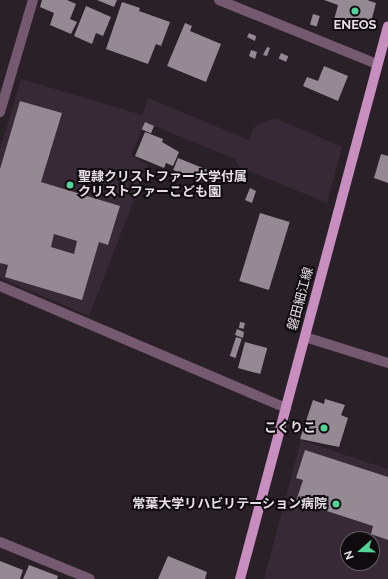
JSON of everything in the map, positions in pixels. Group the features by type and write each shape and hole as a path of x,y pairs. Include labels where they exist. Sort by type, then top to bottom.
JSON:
{"main road":[{"name":"磐田細江線","path":"240,579 388,26"}],"street":[{"path":"0,112 33,0"},
{"path":"219,0 377,64"},
{"path":"0,286 286,408"},
{"path":"304,337 388,363"},
{"path":"0,542 90,579"}],"shaded area":[{"name":"聖隷クリストファー大学付属 クリストファーこども園","path":"21,79 142,115 148,98 249,140 254,127 275,118 342,147 327,203 239,167 235,159 145,122 131,156 148,164 89,316 0,278 0,149"},
{"name":"常葉大学リハビリテーション病院","path":"301,440 388,469 388,579 264,579"}],"building":[{"path":"42,0 67,0 76,4 70,19 77,22 71,34 50,25 54,13 40,7"},
{"path":"97,0 117,0 114,7"},
{"path":"324,0 367,0 376,3 369,30 334,20 338,5"},
{"path":"122,2 140,8 139,11 170,22 161,46 156,44 148,64 106,49"},
{"path":"86,6 111,17 103,36 96,33 92,44 74,36"},
{"path":"313,14 320,16 317,27 310,25"},
{"path":"185,23 192,26 190,31 221,44 206,82 167,66"},
{"path":"249,33 256,36 255,41 247,37"},
{"path":"267,47 270,48 267,56 263,55"},
{"path":"251,50 257,52 255,59 249,56"},
{"path":"281,53 288,56 286,62 279,59"},
{"path":"324,66 348,76 338,101 303,86 307,77 318,81"},
{"path":"20,101 62,113 41,182 120,206 108,245 99,242 82,300 5,277 8,265 0,263 0,169","holes":["54,234 77,241 74,254 51,247"]},
{"path":"145,122 154,126 151,133 142,129"},
{"path":"145,132 163,139 162,142 179,152 173,166 166,163 164,168 135,156"},
{"path":"381,154 388,156 388,183 374,178"},
{"path":"178,158 208,170 203,182 173,170"},
{"path":"250,188 256,191 252,203 245,200"},
{"path":"260,213 290,222 269,290 239,281"},
{"path":"240,322 245,323 244,329 239,328"},
{"path":"237,329 244,332 243,338 235,335"},
{"path":"236,337 242,339 236,358 230,356"},
{"path":"245,342 267,348 260,374 238,368"},
{"name":"こくりこ","path":"325,399 345,405 341,415 348,418 339,447 300,439 313,400 324,404"},
{"path":"305,450 388,477 388,540 380,537 380,531 372,531 373,526 296,501 303,480 296,478"},
{"path":"168,556 207,572 205,579 158,579"},
{"path":"0,561 23,570 20,579 0,579"},
{"path":"29,565 58,576 57,579 23,579"}],"place":[{"name":"ENEOS","path":"355,11"},
{"name":"聖隷クリストファー大学付属 クリストファーこども園","path":"70,185"},
{"name":"こくりこ","path":"324,428"},
{"name":"常葉大学リハビリテーション病院","path":"336,504"}]}
